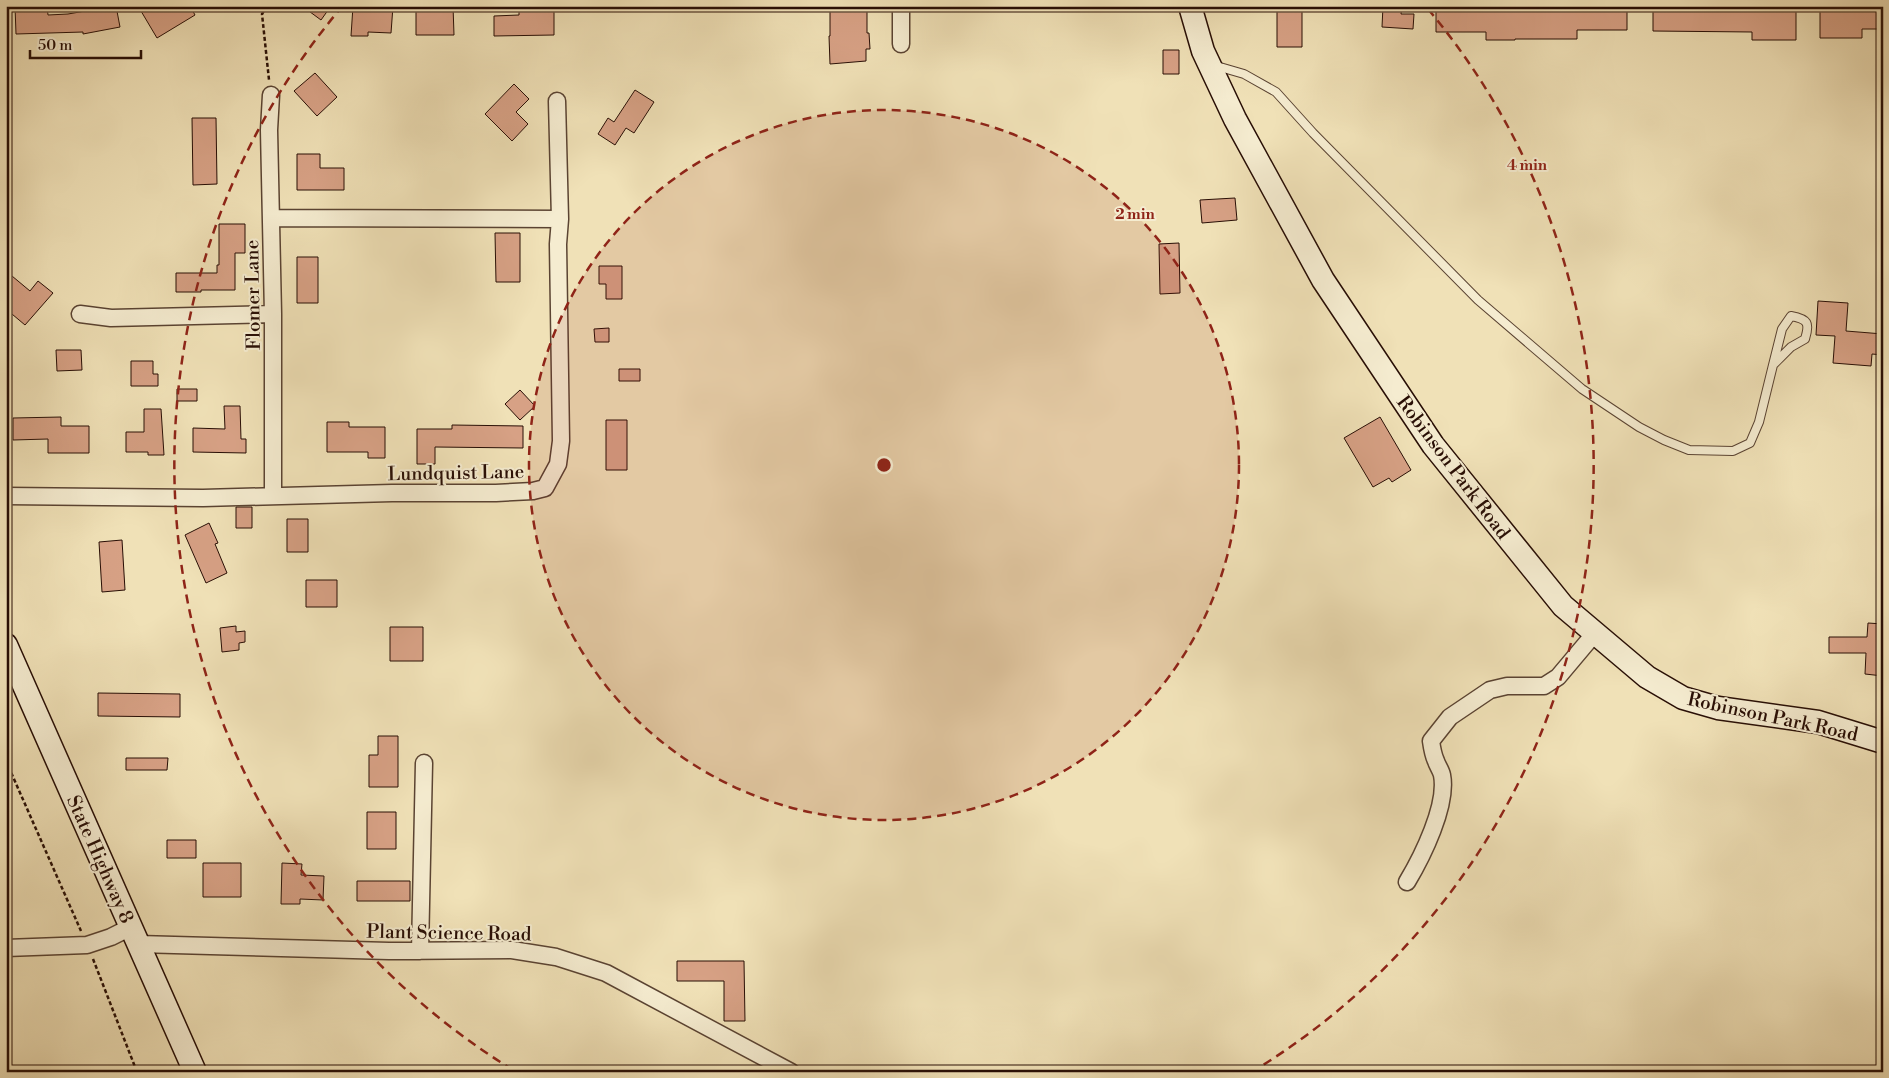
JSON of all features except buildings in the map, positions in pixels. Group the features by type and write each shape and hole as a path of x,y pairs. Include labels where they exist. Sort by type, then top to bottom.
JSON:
{"street":[{"path":"901,6 901,44"},
{"name":"Robinson Park Road","path":"1190,6 1203,51 1235,119 1323,280 1433,445 1563,606 1647,677 1683,698 1718,708 1818,722 1883,742"},
{"name":"Flomer Lane","path":"270,95 273,495"},
{"name":"Lundquist Lane","path":"6,496 203,498 273,495 496,493 533,491 545,488 558,464 561,441 558,244 560,219 557,101"},
{"path":"271,218 560,219"},
{"path":"80,314 111,318 273,314"},
{"path":"1407,882 1422,858 1431,835 1442,792 1442,774 1435,760 1431,742 1438,731 1450,717 1490,690 1507,686 1544,686 1558,677 1595,633"},
{"name":"State Highway 8","path":"6,645 195,1072"},
{"path":"420,950 424,762"},
{"path":"6,948 87,945 111,937 134,935"},
{"name":"Plant Science Road","path":"134,935 420,950 512,950 556,957 606,973 791,1072"}],"lane":[{"path":"1209,64 1244,74 1276,92 1313,133 1478,300 1582,390 1647,431 1689,450 1732,451 1750,443 1759,422 1773,365 1782,329 1791,316 1801,317 1809,328 1805,339 1791,347 1773,365"}],"path":[{"path":"267,6 262,14 270,95"},
{"path":"6,761 106,988 138,1072"}]}
